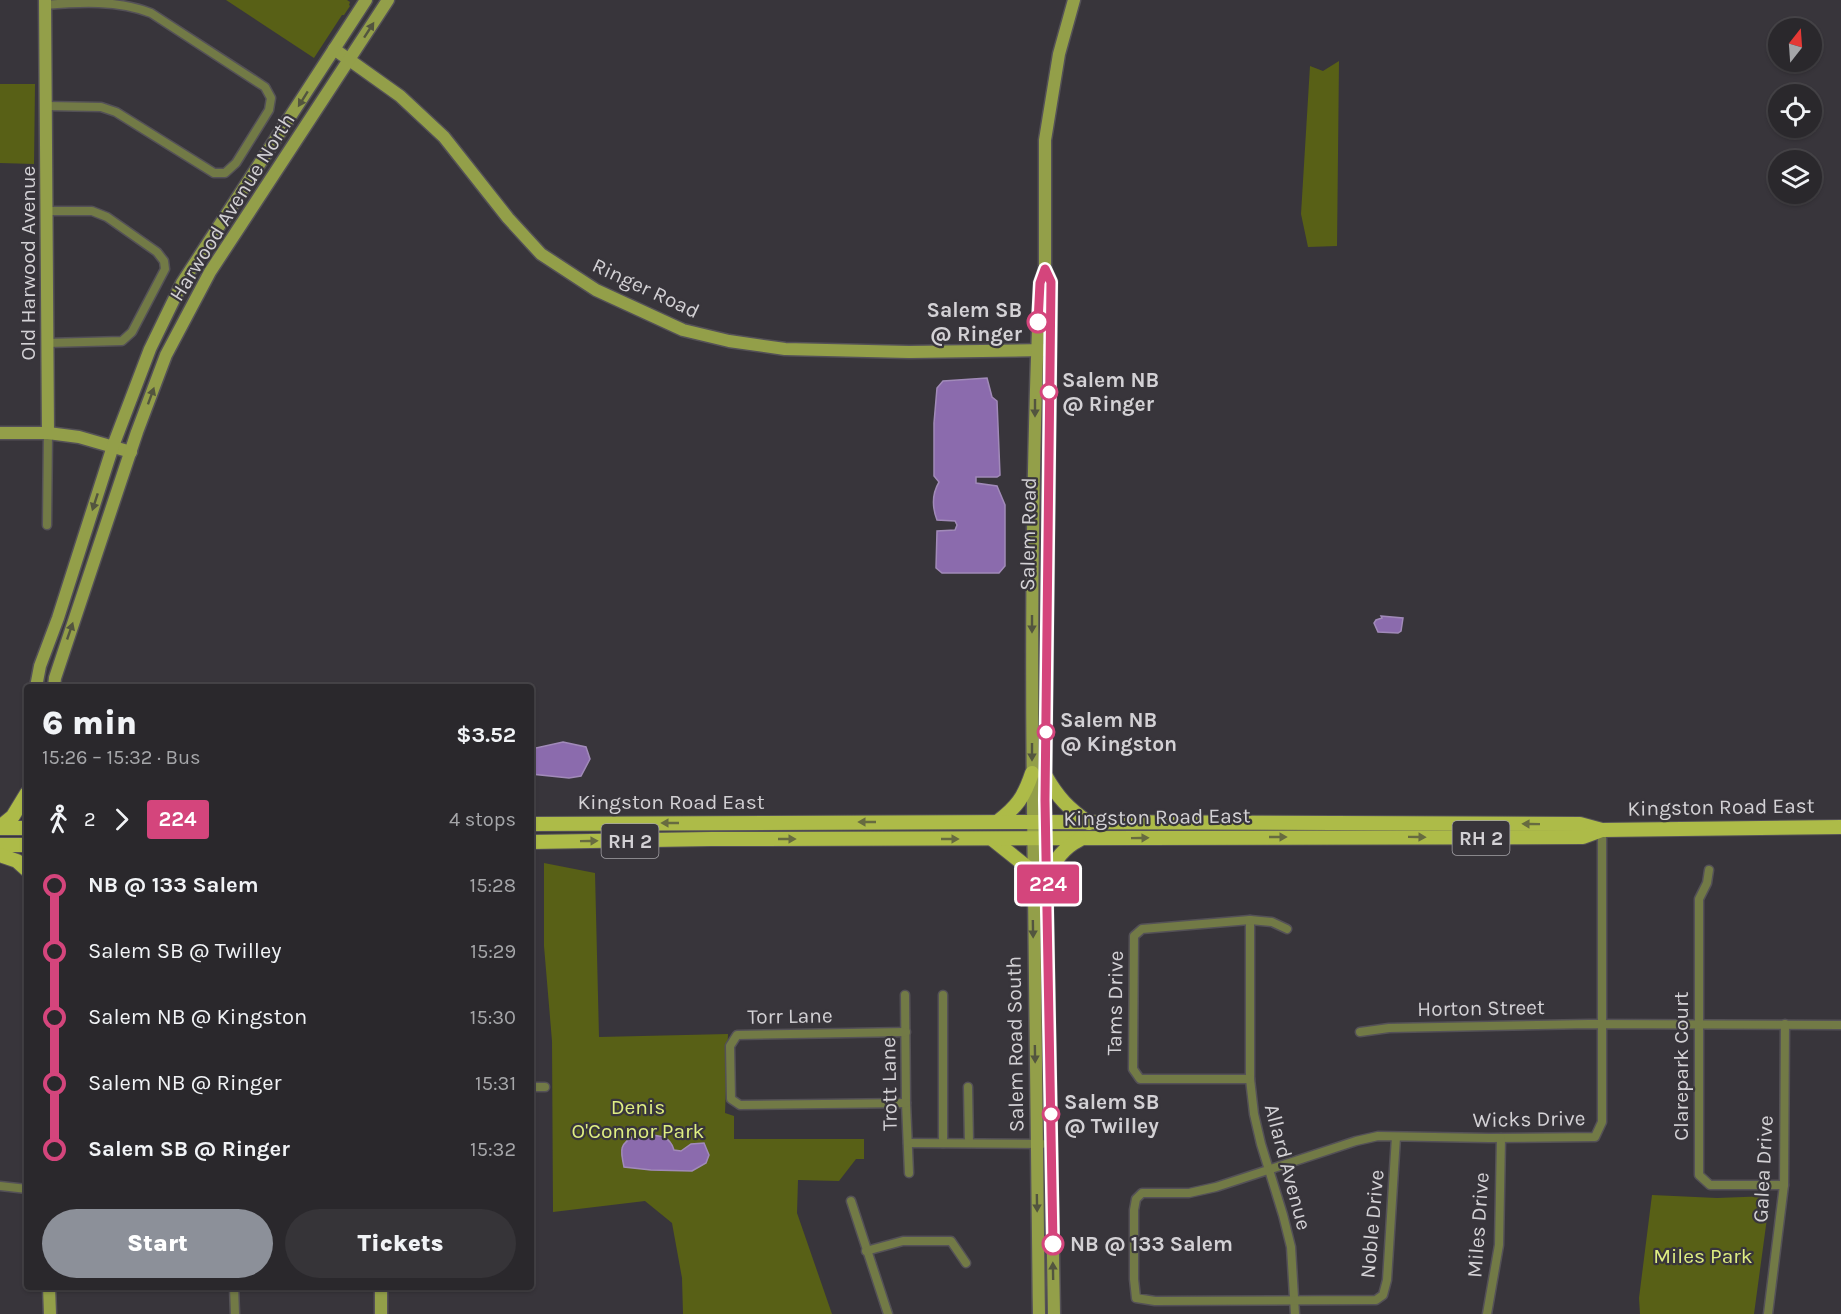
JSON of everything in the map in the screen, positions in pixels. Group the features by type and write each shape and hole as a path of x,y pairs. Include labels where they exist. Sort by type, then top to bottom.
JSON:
{"main road":[{"name":"Harwood Avenue North","path":"37,684 40,666 58,618 113,446 150,349 182,283 366,0"},
{"name":"Harwood Avenue North","path":"54,684 131,452 166,355 210,272 388,0"},
{"name":"Salem Road","path":"1045,800 1039,774 1032,559 1037,350 1040,283 1045,269 1045,140 1059,54 1074,0"},
{"name":"Old Harwood Avenue","path":"45,2 48,433"},
{"name":"Ringer Road","path":"334,49 400,96 444,137 508,218 541,254 596,290 683,330 729,341 785,349 909,352 1050,350"},
{"name":"Salem Road","path":"1039,774 1051,282 1045,269"},
{"path":"0,433 48,433 80,437 131,452"},
{"path":"998,822 1012,811 1039,774 1067,807 1089,823"},
{"name":"Salem Road South","path":"1039,774 1039,839 1047,875 1054,1314"},
{"path":"0,828 14,816 24,798"},
{"name":"Salem Road South","path":"1039,822 1045,800"},
{"name":"Kingston Road East","path":"534,824 1039,822 1580,824 1602,830 1841,827"},
{"path":"0,828 24,828"},
{"name":"Kingston Road East","path":"534,842 711,839 1583,837 1602,830"},
{"path":"992,839 1032,870"},
{"name":"Salem Road South","path":"1039,839 1032,870 1040,1314"},
{"path":"1047,875 1060,854 1069,845 1081,839"},
{"path":"0,845 24,845"},
{"path":"0,855 17,861 24,867"},
{"path":"49,1290 50,1314"},
{"path":"381,1290 381,1314"}],"street":[{"path":"45,2 114,4 133,6 151,12 265,87 271,98 269,110 236,163 225,172 214,174 116,112 101,107 47,106"},
{"path":"47,211 92,211 107,217 157,252 164,261 165,269 132,332 122,341 47,344"},
{"name":"Old Harwood Avenue","path":"47,525 48,433"},
{"name":"Wicks Drive","path":"1294,1299 1155,1301 1136,1298 1134,1210 1136,1199 1142,1193 1189,1193 1378,1136 1595,1137 1602,1122 1602,830"},
{"name":"Clarepark Court","path":"1709,870 1707,883 1699,899 1699,1175 1710,1185 1784,1185"},
{"name":"Tams Drive","path":"1250,1079 1140,1079 1133,1069 1134,936 1142,929 1250,921 1272,922 1287,929"},
{"name":"Allard Avenue","path":"1250,921 1250,1079 1254,1114 1291,1247 1294,1314"},
{"name":"Trott Lane","path":"905,995 909,1173"},
{"path":"943,995 943,1143"},
{"name":"Horton Street","path":"1360,1032 1389,1028 1602,1024 1841,1025"},
{"name":"Galea Drive","path":"1768,1314 1784,1185 1785,1024"},
{"name":"Torr Lane","path":"906,1032 737,1035 730,1046 731,1099 740,1105 906,1103"},
{"path":"534,1087 545,1086"},
{"path":"968,1087 969,1143"},
{"name":"Noble Drive","path":"1294,1299 1376,1300 1383,1296 1387,1280 1396,1137"},
{"name":"Miles Drive","path":"1487,1314 1499,1245 1501,1138"},
{"path":"908,1143 1051,1144"},
{"path":"0,1186 24,1189"},
{"path":"851,1201 888,1314"},
{"path":"866,1251 903,1241 951,1241 966,1263"},
{"path":"234,1290 235,1314"}],"green space":[{"path":"226,0 347,0 350,6 314,58"},
{"path":"1339,61 1337,246 1308,247 1301,214 1310,66 1323,71"},
{"path":"0,84 35,84 34,164 0,163"},
{"name":"Denis O'Connor Park","path":"544,863 595,873 599,1037 728,1034 725,1113 734,1116 734,1139 864,1139 864,1159 856,1159 839,1181 798,1180 797,1213 832,1314 683,1314 682,1278 672,1223 645,1201 553,1212 552,1041 544,946"},
{"name":"Miles Park","path":"1652,1195 1717,1198 1770,1196 1754,1314 1640,1314 1639,1298"}],"shaded area":[{"path":"987,378 992,397 997,401 1000,475 976,477 976,483 997,486 1005,505 1005,566 999,573 942,573 936,568 937,531 955,530 957,525 955,521 937,520 934,510 933,501 939,482 934,476 934,423 937,388 943,381"},
{"path":"1381,616 1403,618 1401,631 1398,633 1378,632 1374,623 1382,618"},
{"path":"563,742 586,747 590,759 581,776 569,778 534,774 534,748"},
{"path":"637,1134 664,1138 672,1144 674,1150 681,1151 691,1144 704,1143 709,1155 706,1163 692,1171 624,1167 622,1148"}],"bus line":[{"name":"224","path":"1038,322 1040,283 1045,269 1051,282 1045,800 1053,1244"}],"place":[{"name":"Salem SB @ Ringer","path":"1038,322"},
{"name":"Salem NB @ Ringer","path":"1049,392"},
{"name":"Salem NB @ Kingston","path":"1046,732"},
{"name":"Salem SB @ Twilley","path":"1051,1114"},
{"name":"NB @ 133 Salem","path":"1053,1244"}]}
